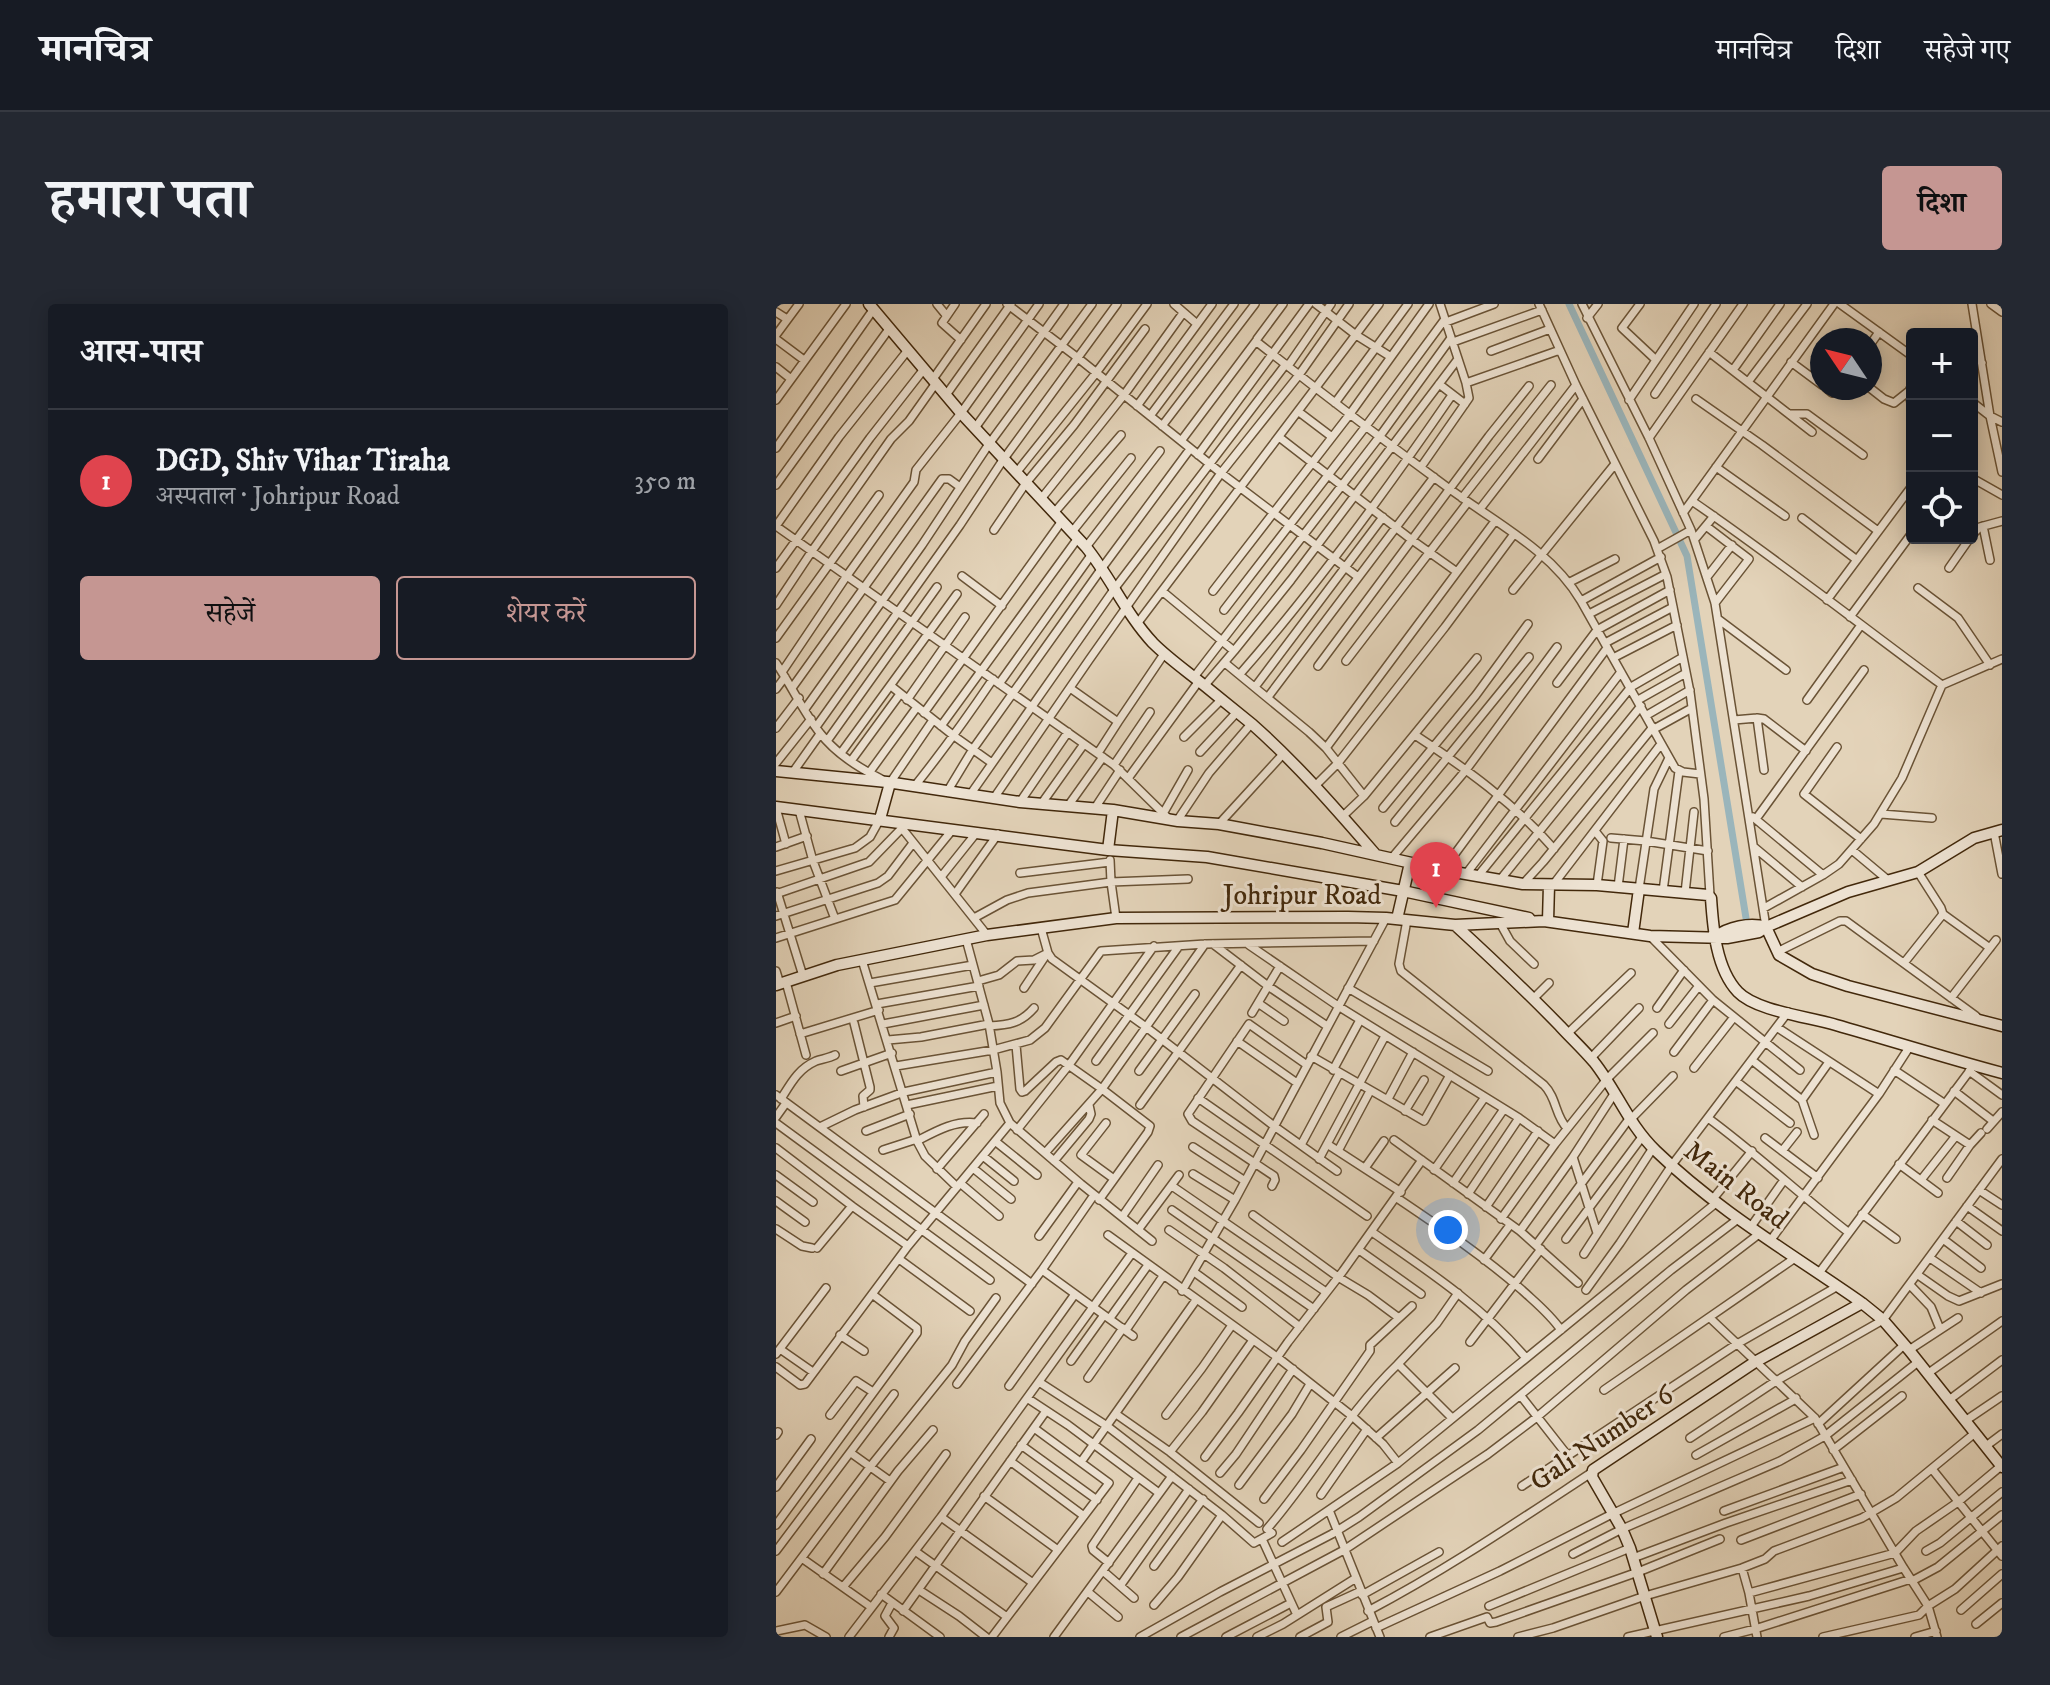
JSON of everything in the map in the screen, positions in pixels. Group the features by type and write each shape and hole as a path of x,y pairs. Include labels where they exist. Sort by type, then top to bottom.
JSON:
{"street":[{"path":"799,304 776,337 804,360"},
{"path":"776,400 846,304"},
{"path":"937,304 946,315"},
{"path":"955,304 942,323 961,340"},
{"path":"776,605 892,438 909,421 986,304"},
{"path":"776,689 846,577 914,482 916,470 1039,304"},
{"path":"975,428 1064,304"},
{"path":"805,709 989,444 1092,304"},
{"path":"793,772 818,730 1003,460 1117,304"},
{"path":"1016,473 1147,304"},
{"path":"1174,304 1197,324"},
{"path":"1137,406 1212,304"},
{"path":"1150,416 1234,304"},
{"path":"1162,426 1255,304"},
{"path":"1181,441 1283,304"},
{"path":"1198,455 1309,304"},
{"path":"1316,304 1329,308 1337,320 1391,357"},
{"path":"994,798 1221,473 1299,375 1349,304"},
{"path":"1137,624 1379,304"},
{"path":"1335,403 1408,304"},
{"path":"1213,591 1350,414 1429,304"},
{"path":"1421,467 1469,395 1440,304"},
{"path":"1224,610 1445,321 1494,304"},
{"path":"1582,304 1691,530 1715,603 1764,908 1761,928 1777,952 1801,968 1825,978 2002,1026"},
{"path":"1587,318 1598,304"},
{"path":"1640,304 1622,328 1655,359"},
{"path":"1629,400 1694,304"},
{"path":"1655,394 1716,304"},
{"path":"1649,438 1743,304"},
{"path":"1733,370 1780,304"},
{"path":"1748,382 1807,304"},
{"path":"1683,513 1834,304"},
{"path":"1840,304 1873,328"},
{"path":"1972,304 2002,472"},
{"path":"1991,304 2002,312"},
{"path":"946,395 1009,305 1358,577"},
{"path":"776,448 871,307 1003,460 1082,543 1102,568 1137,624 1164,654 1284,753 1377,856"},
{"path":"1129,777 1199,681 1221,641 1452,340 1540,307 1659,553 1666,574 1690,690 1714,931 1726,973 1739,993 1761,1006 1910,1046 1972,1068 2002,1073"},
{"path":"970,795 1115,588 1329,308"},
{"path":"776,312 787,319"},
{"path":"1041,499 1124,395 1183,313"},
{"path":"776,485 889,329"},
{"path":"994,530 1026,483 1074,425 1145,329"},
{"path":"1491,351 1550,329"},
{"path":"1882,334 1906,352"},
{"path":"1256,341 1449,489 1514,534 1570,582 1669,758 1679,771 1700,774"},
{"path":"908,350 839,437 776,526 1117,767 1170,818"},
{"path":"1466,383 1560,350"},
{"path":"1709,352 1812,432"},
{"path":"1199,681 1225,663 1458,359"},
{"path":"1978,360 1982,363"},
{"path":"1791,362 1810,376"},
{"path":"776,367 791,379"},
{"path":"776,568 924,369"},
{"path":"1439,384 1465,404"},
{"path":"1346,661 1551,385"},
{"path":"1480,509 1576,385"},
{"path":"1318,666 1529,386"},
{"path":"1882,397 1894,403 1906,392"},
{"path":"1240,674 1372,509 1452,395"},
{"path":"1538,459 1583,399"},
{"path":"1696,399 1878,531"},
{"path":"1978,407 2002,422"},
{"path":"1299,412 1332,437"},
{"path":"1790,414 1807,414 1863,455"},
{"path":"869,773 1002,606 1058,517 1121,435"},
{"path":"1279,437 1457,572"},
{"path":"947,792 973,749 1190,449"},
{"path":"941,726 1082,543 1160,451"},
{"path":"914,787 996,682 1131,458"},
{"path":"1513,590 1615,464"},
{"path":"1716,467 1785,516"},
{"path":"1268,697 1434,477"},
{"path":"792,688 942,479 949,479 960,487"},
{"path":"1978,481 2002,495"},
{"path":"1827,600 1906,494"},
{"path":"776,638 879,495"},
{"path":"1692,501 1942,685"},
{"path":"1695,539 1714,516"},
{"path":"1255,687 1383,517"},
{"path":"1802,518 1857,560"},
{"path":"1326,748 1495,521"},
{"path":"1978,528 2002,521"},
{"path":"1706,526 1749,559 1715,603"},
{"path":"1983,526 1990,560"},
{"path":"1581,601 1691,530"},
{"path":"1316,785 1338,763 1514,534"},
{"path":"1850,617 1906,541"},
{"path":"1949,568 1966,544"},
{"path":"1707,577 1732,545"},
{"path":"1570,582 1615,559"},
{"path":"1589,614 1666,574"},
{"path":"962,576 1002,606"},
{"path":"827,741 937,587"},
{"path":"1918,588 1954,614 1990,665"},
{"path":"1557,683 1597,630 1670,590"},
{"path":"1162,591 1234,651"},
{"path":"841,753 957,594"},
{"path":"1443,870 1606,646 1673,607"},
{"path":"907,700 965,617"},
{"path":"1718,619 1786,670"},
{"path":"1383,808 1476,695 1528,624"},
{"path":"1613,658 1677,625"},
{"path":"1807,700 1861,625"},
{"path":"1391,859 1466,770 1557,647"},
{"path":"1068,806 1118,722 1164,654"},
{"path":"1395,822 1529,657"},
{"path":"1478,876 1631,687 1683,657"},
{"path":"1343,816 1364,796 1477,658"},
{"path":"776,663 827,741 851,761 889,785"},
{"path":"1225,663 1326,748 1364,796"},
{"path":"1764,908 1839,864 1881,814 1902,778 1942,685 2001,663"},
{"path":"1756,819 1864,670"},
{"path":"1466,874 1621,672"},
{"path":"1500,880 1639,703 1686,673"},
{"path":"891,686 992,763"},
{"path":"1070,688 1118,722"},
{"path":"1647,715 1690,690"},
{"path":"851,761 900,694"},
{"path":"776,728 799,698"},
{"path":"1184,737 1222,699"},
{"path":"1523,884 1654,728 1692,708"},
{"path":"1095,808 1150,712"},
{"path":"1200,752 1237,712"},
{"path":"1734,720 1757,718 1768,721 1806,751"},
{"path":"1757,718 1764,770"},
{"path":"776,763 811,719"},
{"path":"776,871 848,851 864,843 882,815 889,785 933,720"},
{"path":"1170,818 1251,724"},
{"path":"1020,802 1068,732"},
{"path":"1415,735 1499,796 1554,849"},
{"path":"1042,803 1084,744"},
{"path":"899,825 998,834 1109,850 1407,876 1546,921 1551,887 1661,744"},
{"path":"1837,747 1804,794 1861,839"},
{"path":"1219,824 1284,753"},
{"path":"1633,933 1654,789 1669,758"},
{"path":"1170,818 1188,770"},
{"path":"776,771 1020,802 1095,808 1112,816 1219,824 1310,840 1391,859 1407,876"},
{"path":"1663,891 1679,771"},
{"path":"786,844 776,808 882,815 899,825 987,935"},
{"path":"799,810 813,861 835,919"},
{"path":"1685,893 1694,812"},
{"path":"1749,813 1823,875"},
{"path":"1881,814 1932,818"},
{"path":"1112,816 1109,850 1116,918"},
{"path":"803,976 780,915 776,892 869,862 899,825"},
{"path":"776,938 895,900 953,829"},
{"path":"1595,831 1603,841 1597,885"},
{"path":"1714,931 1726,934 1761,928 1848,892 1918,872 1974,838 1998,831 2002,874"},
{"path":"941,877 977,832"},
{"path":"955,894 998,834"},
{"path":"776,847 807,836"},
{"path":"1611,838 1708,851"},
{"path":"1618,887 1624,839"},
{"path":"780,915 873,886 883,880 913,843"},
{"path":"1754,847 1802,887"},
{"path":"1020,873 1109,850"},
{"path":"1852,850 1889,881"},
{"path":"1407,876 1443,870 1551,887 1597,885 1618,887 1638,894 1663,891 1710,895"},
{"path":"1918,872 1943,914 1990,948"},
{"path":"1407,876 1397,919 1401,971 1548,1088 1560,1121 1567,1128"},
{"path":"974,918 1020,895 1111,882 1188,879"},
{"path":"1904,963 1943,914"},
{"name":"Johripur Road","path":"781,984 862,960 966,939 1116,918 1397,919 1455,925 1546,921 1650,936 1714,931"},
{"path":"1182,1291 1205,1255 1374,941 1397,919"},
{"path":"1777,952 1843,920 1983,1021"},
{"path":"1500,923 1510,941 1534,964"},
{"name":"Main Road","path":"1455,925 1505,970 1591,1058 1630,1120 1653,1148 1714,1202 1883,1320 2002,1467"},
{"path":"1041,928 1052,959 1337,1171"},
{"path":"1650,936 1698,987 1800,1070"},
{"path":"966,939 989,1025 1000,1103 1010,1123 1152,1241"},
{"path":"1951,998 1996,940"},
{"path":"896,1066 1016,1045 1038,1035 1099,951 1209,944 1374,941"},
{"path":"1247,943 1338,1006 1519,1118 1555,1144"},
{"path":"1209,944 1327,1026"},
{"path":"1045,1153 1102,1089 1209,944"},
{"path":"1017,1130 1069,1065 1154,946"},
{"path":"1096,1061 1179,946"},
{"path":"800,1034 878,1007 978,984 999,975 1017,961 1034,960 1048,953"},
{"path":"1024,988 1048,953"},
{"path":"862,960 917,1140 925,1156 937,1169 999,1216"},
{"path":"870,983 973,965"},
{"path":"1140,1105 1241,965"},
{"path":"1252,1013 1280,966"},
{"path":"1657,1008 1684,970"},
{"path":"776,971 796,1016 806,1055"},
{"path":"1567,1034 1631,973"},
{"path":"1533,999 1549,983"},
{"path":"1669,1024 1698,987"},
{"path":"1348,988 1488,1071"},
{"path":"1139,1071 1195,994"},
{"path":"1674,1052 1713,1000"},
{"path":"1258,1003 1284,1021"},
{"path":"883,1024 984,1005"},
{"path":"888,1040 1016,1023 1034,1008"},
{"path":"1591,1058 1639,1008"},
{"path":"1586,1290 1672,1165 1788,1012"},
{"path":"776,1023 796,1016"},
{"path":"1694,1068 1734,1017"},
{"path":"1301,1145 1360,1020"},
{"path":"854,1023 870,1087 863,1096 864,1107"},
{"path":"1272,1186 1275,1178 1189,1118 1190,1111 1250,1025 1307,1065"},
{"path":"1778,1028 1879,1094"},
{"path":"1501,1219 1607,1079 1653,1033"},
{"path":"1319,1159 1385,1036"},
{"path":"1237,1041 1297,1083"},
{"path":"957,1384 1097,1197 1114,1179 1150,1126 1061,1060 1022,1092 1016,1045"},
{"path":"1770,1241 1879,1094 1910,1046"},
{"path":"1386,1099 1413,1052"},
{"path":"841,1071 892,1053"},
{"path":"776,1117 781,1099 796,1074 818,1060 835,1055"},
{"path":"1311,1056 1424,1121 1450,1075"},
{"path":"1753,1061 1802,1100 1814,1135"},
{"path":"1802,1100 1829,1062"},
{"path":"1819,1273 1972,1068"},
{"path":"1972,1068 2002,1095"},
{"path":"1894,1070 1945,1104"},
{"path":"820,1127 904,1092 997,1072"},
{"path":"1470,1342 1630,1120 1673,1076"},
{"path":"1405,1111 1424,1080"},
{"path":"1737,1082 1790,1123"},
{"path":"907,1105 998,1086"},
{"path":"1338,1151 1370,1091"},
{"path":"1954,1091 1993,1121"},
{"path":"1520,1231 1614,1094"},
{"path":"1434,1170 1485,1097"},
{"path":"1198,1098 1367,1216"},
{"path":"781,1099 1032,1284"},
{"path":"1054,1161 1089,1119 1089,1105"},
{"path":"1453,1183 1504,1109"},
{"path":"1947,1178 1970,1145 2002,1112"},
{"path":"866,1131 910,1114"},
{"path":"937,1169 984,1114"},
{"path":"1468,1194 1519,1118"},
{"path":"1708,1118 1848,1232"},
{"path":"1932,1120 1970,1145"},
{"path":"883,1150 964,1121 977,1123"},
{"path":"776,1123 990,1280"},
{"path":"776,1367 802,1386 908,1246 1010,1123"},
{"path":"1106,1123 1081,1155 1114,1179"},
{"path":"1486,1207 1538,1131"},
{"path":"1782,1151 1797,1132"},
{"path":"1566,1239 1642,1137"},
{"path":"1921,1180 1955,1137"},
{"path":"1765,1138 1818,1178"},
{"path":"1394,1140 1520,1231 1578,1283"},
{"path":"995,1141 1037,1175"},
{"path":"1365,1168 1384,1141"},
{"path":"1327,1144 1365,1168 1514,1283 1561,1330"},
{"path":"1193,1147 1245,1181"},
{"path":"776,1148 908,1246"},
{"path":"1584,1254 1653,1148"},
{"path":"1282,1542 1398,1463 1561,1330 1714,1202 1752,1151"},
{"path":"983,1156 1014,1181"},
{"path":"1573,1157 1597,1233"},
{"path":"1690,1438 1776,1381 1883,1320 2002,1159"},
{"path":"1205,1457 1422,1160"},
{"path":"1899,1164 1938,1193"},
{"path":"1122,1217 1158,1165"},
{"path":"973,1168 1011,1199"},
{"path":"1193,1174 1235,1200"},
{"path":"776,1175 813,1202"},
{"path":"1138,1230 1179,1175"},
{"path":"1181,1637 1344,1550 1488,1454 1537,1417 1754,1231 1784,1180"},
{"path":"1039,1236 1078,1182"},
{"path":"1172,1186 1326,1292"},
{"path":"1979,1190 2002,1205"},
{"path":"776,1201 805,1222"},
{"path":"777,1232 802,1246 814,1248 852,1206"},
{"path":"1967,1206 2002,1231"},
{"path":"1172,1210 1314,1309"},
{"path":"1862,1214 1896,1239"},
{"path":"1253,1215 1399,1318"},
{"path":"1140,1637 1359,1517 1467,1439 1671,1270 1738,1219"},
{"path":"1956,1221 1987,1245"},
{"path":"1484,1260 1510,1225"},
{"path":"1169,1230 1246,1284 1300,1327"},
{"path":"1372,1232 1458,1293 1526,1358"},
{"path":"1108,1235 1293,1369 1367,1429 1398,1463"},
{"path":"1943,1239 1981,1268"},
{"path":"1359,1250 1421,1294"},
{"path":"849,1637 941,1517 1132,1253"},
{"path":"1604,1390 1795,1258"},
{"path":"1930,1258 1981,1293"},
{"path":"899,1259 970,1311"},
{"path":"1071,1361 1148,1265"},
{"path":"1042,1270 1127,1331"},
{"path":"1194,1272 1242,1307"},
{"path":"1918,1275 1959,1301 2002,1284"},
{"path":"1088,1378 1127,1331 1163,1276"},
{"path":"1910,1285 1931,1307 1940,1329"},
{"path":"1522,1486 1737,1344 1838,1286"},
{"path":"813,1372 778,1352 826,1288"},
{"path":"1039,1382 1107,1426 1203,1499 1254,1543 1272,1533 1267,1529 1305,1483 1352,1416 1379,1382 1437,1323 1458,1293"},
{"path":"776,1525 918,1332 917,1328 872,1294"},
{"path":"1009,1386 1075,1294"},
{"path":"776,1592 952,1365 996,1298"},
{"path":"1081,1462 1196,1300"},
{"name":"Gali Number 6","path":"1368,1611 1506,1530 1755,1362 1862,1303"},
{"path":"1264,1499 1370,1351 1370,1345 1412,1306"},
{"path":"1710,1318 1796,1398 1816,1421 1928,1606 1937,1634 1915,1637"},
{"path":"1341,1637 1500,1571 1612,1514 1816,1421 1907,1347 1958,1318"},
{"path":"1927,1374 2002,1321"},
{"path":"1166,1415 1232,1325"},
{"path":"840,1335 864,1351"},
{"path":"1170,1452 1253,1340"},
{"path":"1949,1400 2002,1360"},
{"path":"1573,1554 1622,1529 1780,1461 1825,1436 1918,1362"},
{"path":"1398,1364 1452,1418"},
{"path":"1376,1438 1455,1368"},
{"path":"1220,1473 1293,1369"},
{"path":"830,1415 856,1381 873,1392"},
{"path":"1239,1485 1292,1414 1310,1384"},
{"path":"776,1551 894,1394"},
{"path":"1521,1396 1568,1456"},
{"path":"1833,1450 1902,1396"},
{"path":"1965,1421 2002,1396"},
{"path":"1027,1398 1159,1493"},
{"path":"1696,1455 1796,1398"},
{"path":"903,1611 1046,1411"},
{"path":"1116,1414 1170,1452 1259,1523"},
{"path":"992,1637 1109,1483 1034,1428"},
{"path":"1321,1495 1367,1429"},
{"path":"823,1574 890,1481 933,1430"},
{"path":"1518,1637 1742,1568 1765,1559 1772,1552 1862,1518 1896,1498 1975,1433"},
{"path":"1986,1446 2002,1434"},
{"path":"776,1487 811,1439"},
{"path":"1021,1445 1097,1500"},
{"path":"851,1453 890,1481"},
{"path":"843,1587 885,1537 946,1454"},
{"path":"1010,1461 1084,1516"},
{"path":"1724,1511 1844,1467"},
{"path":"1749,1593 1895,1553 1916,1531 2002,1467"},
{"path":"1823,1637 1916,1617 2001,1551 1970,1518 1932,1469"},
{"path":"1591,1473 1632,1553 1656,1634"},
{"path":"1054,1637 1172,1476"},
{"path":"1109,1563 1092,1546 1138,1478"},
{"path":"1489,1606 1632,1553 1852,1480"},
{"path":"1120,1586 1189,1489"},
{"path":"1926,1551 2002,1492"},
{"path":"1741,1540 1861,1494"},
{"path":"984,1496 1058,1550"},
{"path":"1154,1566 1203,1499"},
{"path":"1329,1510 1380,1637"},
{"path":"1154,1605 1222,1515"},
{"path":"1724,1637 1756,1633 1911,1580 1938,1567 2002,1515"},
{"path":"941,1517 1033,1583"},
{"path":"1262,1539 1297,1615"},
{"path":"1430,1637 1487,1617 1490,1623 1496,1622 1638,1572 1720,1539"},
{"path":"915,1551 1007,1617"},
{"path":"1300,1637 1328,1622 1326,1607 1361,1593 1439,1552"},
{"path":"803,1559 871,1607"},
{"path":"1628,1637 1656,1634 1809,1596 1903,1567"},
{"path":"1742,1568 1756,1633"},
{"path":"1103,1571 1134,1598"},
{"path":"1961,1610 2002,1574"},
{"path":"1257,1637 1356,1578"},
{"path":"919,1590 986,1637"},
{"path":"1088,1592 1118,1617"},
{"path":"881,1594 940,1637"},
{"path":"889,1637 894,1628 885,1616 892,1603"},
{"path":"1226,1637 1291,1603"},
{"path":"1976,1624 2002,1603"},
{"path":"776,1631 805,1625 826,1637"}],"waterway":[{"path":"1569,304 1687,556 1746,918"}],"place":[{"name":"DGD, Shiv Vihar Tiraha","path":"1436,908"}]}
